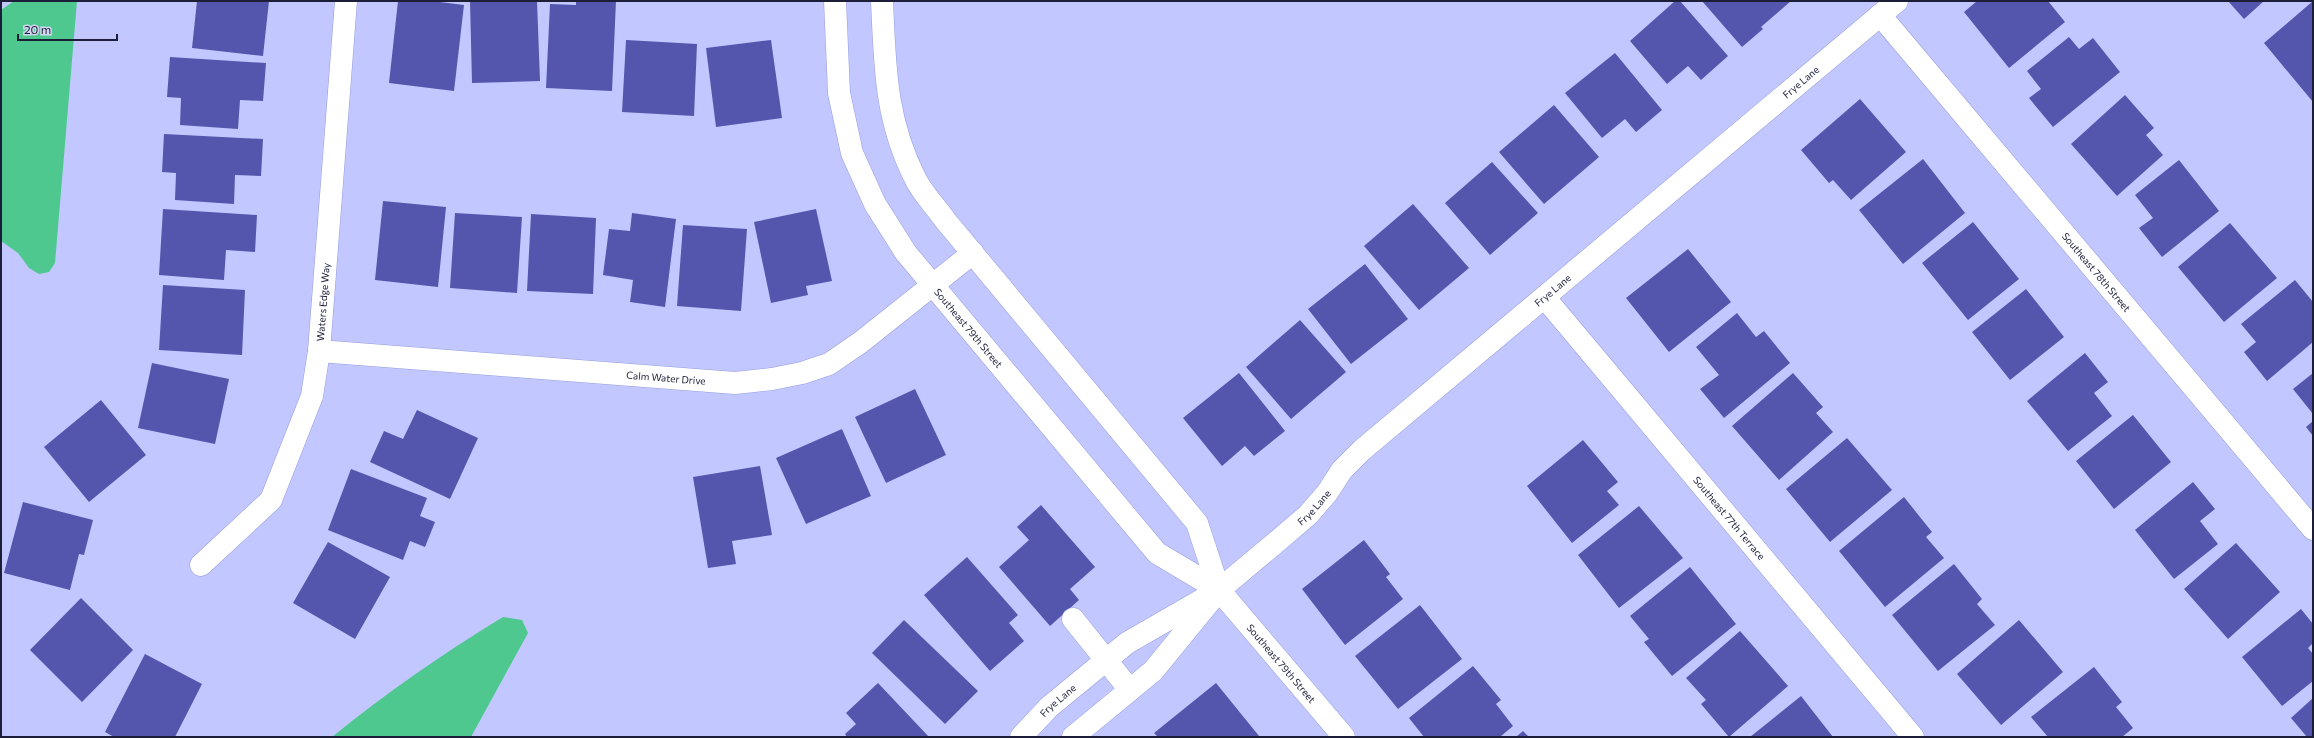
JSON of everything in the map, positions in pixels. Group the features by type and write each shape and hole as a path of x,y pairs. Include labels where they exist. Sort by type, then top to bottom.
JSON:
{"street":[{"name":"Waters Edge Way","path":"202,565 271,500 312,396 319,351 346,1"},
{"name":"Southeast 79th Street","path":"835,1 839,93 852,153 875,204 906,253 935,285 1157,553 1219,590 1344,737"},
{"name":"Southeast 79th Street","path":"882,1 886,87 898,138 917,181 973,253 1197,523 1219,590"},
{"name":"Frye Lane","path":"1030,734 1049,707 1127,643 1219,590 1308,515 1327,493 1342,470 1362,450 1545,298 1897,1"},
{"name":"Southeast 78th Street","path":"1880,15 2313,529"},
{"name":"Calm Water Drive","path":"319,351 736,382 772,379 802,373 829,364 861,342 935,285 973,253"},
{"name":"Southeast 77th Terrace","path":"1545,298 1913,737"},
{"name":"Frye Lane","path":"1073,737 1153,671 1219,590"},
{"path":"1073,619 1130,690"}],"shaded area":[{"path":"14,1 77,1 55,263 49,272 39,274 29,268 18,253 1,241 1,10"},
{"path":"503,617 522,620 528,633 471,737 332,737 415,674"}],"building":[{"path":"197,1 269,1 263,56 192,48"},
{"path":"398,1 432,1 464,5 454,91 389,83"},
{"path":"470,1 537,1 540,81 472,83"},
{"path":"576,1 616,1 612,91 546,88 550,4 576,5"},
{"path":"1675,1 1680,1 1728,56 1701,80 1688,66 1667,84 1630,41"},
{"path":"1702,1 1791,1 1761,27 1763,29 1742,47"},
{"path":"1977,1 2048,1 2065,22 2009,68 1964,12"},
{"path":"2228,1 2264,1 2244,19"},
{"path":"2313,1 2313,102 2264,43"},
{"path":"2069,37 2079,49 2093,38 2120,72 2053,127 2029,98 2041,89 2027,71"},
{"path":"626,40 697,44 694,116 622,112"},
{"path":"771,40 782,118 716,127 706,48"},
{"path":"1615,53 1662,110 1636,132 1625,119 1602,138 1565,93"},
{"path":"170,57 266,63 263,101 240,100 238,129 180,125 181,98 167,97"},
{"path":"2125,95 2154,128 2146,135 2163,155 2117,196 2071,144"},
{"path":"1860,99 1906,152 1851,200 1833,180 1829,183 1801,150"},
{"path":"1554,105 1599,157 1544,204 1499,152"},
{"path":"164,134 263,139 261,176 235,175 234,204 175,200 176,173 162,172"},
{"path":"1923,159 1965,213 1903,264 1859,210"},
{"path":"2179,160 2219,211 2162,257 2139,228 2153,218 2135,195"},
{"path":"1492,162 1538,213 1490,255 1445,203"},
{"path":"383,201 446,207 438,287 375,280"},
{"path":"1413,204 1469,268 1419,310 1364,246"},
{"path":"163,209 257,215 255,252 226,250 224,280 159,275"},
{"path":"816,209 832,281 806,286 808,295 771,303 754,222"},
{"path":"455,213 522,217 517,293 450,288"},
{"path":"632,213 676,219 665,307 630,302 633,280 603,275 609,229 630,231"},
{"path":"531,214 596,218 593,294 527,291"},
{"path":"1973,222 2019,279 1968,320 1922,263"},
{"path":"2230,223 2277,278 2224,322 2178,267"},
{"path":"683,225 747,229 741,311 677,306"},
{"path":"1688,249 1731,302 1669,352 1626,298"},
{"path":"1365,264 1408,319 1351,364 1308,309"},
{"path":"2295,280 2313,302 2313,342 2267,381 2244,352 2256,342 2241,324"},
{"path":"163,285 245,290 242,355 159,350"},
{"path":"2026,289 2064,337 2010,380 1972,332"},
{"path":"1737,313 1756,337 1764,331 1790,363 1724,418 1700,389 1719,375 1696,347"},
{"path":"1300,320 1346,372 1291,419 1246,367"},
{"path":"2085,353 2108,382 2094,393 2112,416 2068,451 2027,401"},
{"path":"152,363 229,379 215,444 138,428"},
{"path":"1239,373 1285,431 1254,456 1245,446 1222,466 1183,418"},
{"path":"1793,373 1823,407 1816,413 1833,432 1779,480 1732,426"},
{"path":"2313,373 2313,414 2293,389"},
{"path":"915,389 946,455 886,483 855,417"},
{"path":"101,400 146,455 89,502 44,447"},
{"path":"417,410 478,438 450,499 370,462 384,431 403,439"},
{"path":"2133,415 2171,462 2114,509 2076,461"},
{"path":"2313,421 2313,436 2306,427"},
{"path":"842,429 871,496 806,524 776,458"},
{"path":"1847,438 1892,490 1830,542 1786,489"},
{"path":"1583,440 1618,482 1607,491 1619,505 1572,543 1527,486"},
{"path":"760,466 772,535 732,541 736,564 708,568 693,477"},
{"path":"351,469 427,498 420,516 435,522 425,547 410,541 403,560 328,530"},
{"path":"2193,482 2215,509 2200,521 2218,544 2174,579 2135,530"},
{"path":"1904,497 1932,532 1926,537 1944,558 1885,607 1839,551"},
{"path":"23,502 93,520 84,555 79,554 70,590 4,573"},
{"path":"1041,505 1095,567 1070,589 1079,600 1050,626 999,567 1029,540 1017,527"},
{"path":"1639,506 1683,558 1619,608 1578,555"},
{"path":"1364,540 1390,574 1386,577 1403,599 1345,645 1302,589"},
{"path":"328,542 390,577 355,639 293,603"},
{"path":"2236,543 2280,592 2228,639 2184,589"},
{"path":"967,557 1018,615 1009,623 1024,641 990,671 924,595"},
{"path":"1954,564 1982,599 1977,604 1995,625 1938,671 1892,615"},
{"path":"1690,567 1736,624 1672,676 1644,642 1649,639 1630,616"},
{"path":"81,598 133,650 82,702 30,650"},
{"path":"1420,605 1462,659 1398,709 1355,656"},
{"path":"2301,609 2313,624 2313,643 2308,648 2313,654 2313,681 2282,706 2242,657"},
{"path":"904,620 978,691 945,724 872,653"},
{"path":"2019,620 2063,672 2001,725 1957,674"},
{"path":"1740,631 1788,686 1729,737 1701,704 1706,700 1686,678"},
{"path":"145,654 202,684 175,737 114,737 105,732"},
{"path":"1473,666 1501,700 1496,704 1513,726 1500,737 1424,737 1409,718"},
{"path":"2094,667 2122,702 2116,707 2133,728 2122,737 2048,737 2031,717"},
{"path":"878,683 929,737 847,737 845,734 856,724 846,713"},
{"path":"1216,683 1259,736 1158,737 1154,733"},
{"path":"1801,696 1833,737 1750,737"},
{"path":"2313,698 2313,737 2307,737 2291,718"},
{"path":"1523,731 1529,737 1516,737"}]}
